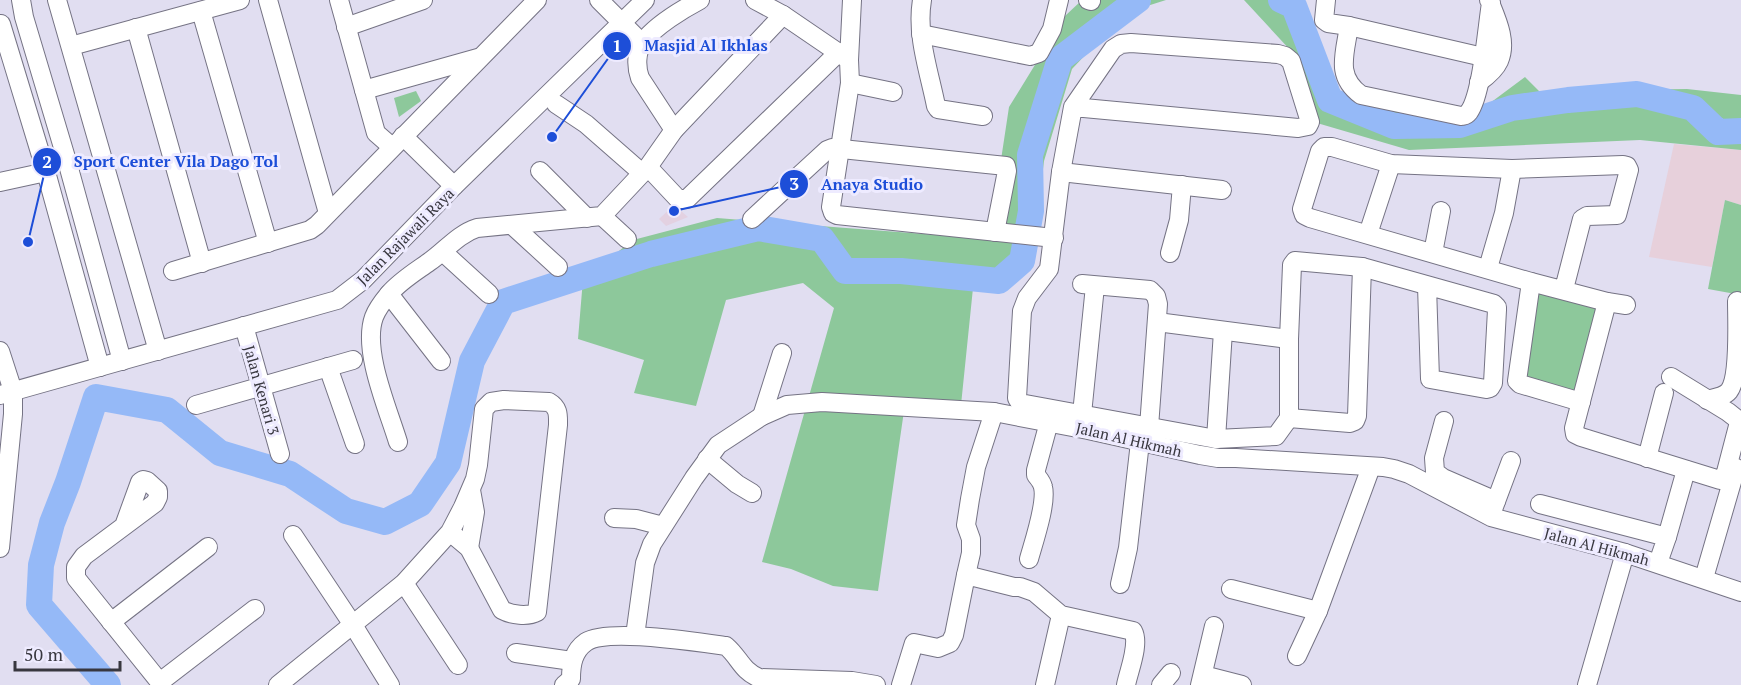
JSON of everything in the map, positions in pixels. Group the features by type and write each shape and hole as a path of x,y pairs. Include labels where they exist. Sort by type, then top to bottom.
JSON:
{"street":[{"path":"21,0 24,17 68,161 122,361"},
{"path":"57,0 158,351"},
{"path":"71,46 136,28 193,8 240,0"},
{"path":"268,0 328,213"},
{"path":"339,0 376,133 398,142 454,186"},
{"path":"346,27 423,0"},
{"path":"173,271 310,230 318,225 537,0"},
{"path":"599,0 642,43"},
{"name":"Jalan Rajawali Raya","path":"7,393 337,300 363,280 454,186 645,0"},
{"path":"674,130 640,78 637,60 642,43 659,27 700,0"},
{"path":"755,0 783,15 844,56"},
{"path":"852,0 844,56 850,83 831,207 833,213 1048,238"},
{"path":"922,0 921,34 938,109 982,116"},
{"path":"921,34 1030,56 1035,55 1039,53 1052,29 1059,0"},
{"path":"1326,0 1324,20 1328,23 1483,57"},
{"path":"1349,26 1343,65 1344,75 1351,87 1361,95 1461,116 1470,111 1479,82 1490,2"},
{"path":"1479,82 1500,61 1502,42 1500,26 1490,2"},
{"path":"193,8 268,243"},
{"path":"399,442 379,382 372,350 371,333 375,316 389,294 468,231 477,228 595,217 645,170 674,130 783,15"},
{"path":"1,24 46,172 100,367"},
{"path":"136,28 202,263"},
{"path":"1073,107 1299,128 1308,126 1310,122 1291,61 1285,56 1131,43 1121,44 1113,49 1073,107 1048,238 1049,269 1027,298 1022,311 1017,398 1020,402 1082,414 1145,434 1216,439 1275,436 1289,418 1289,339 1293,263 1295,261 1362,267 1494,304 1497,307 1493,383 1490,388 1430,379 1427,286"},
{"path":"556,104 586,124 678,199 687,199 844,56"},
{"path":"364,90 480,58"},
{"path":"850,83 893,92"},
{"path":"1564,290 1582,219 1587,216 1617,215 1629,168 1623,165 1512,169 1391,164 1332,147 1324,147 1320,151 1302,209 1304,215 1531,282 1608,302 1626,305"},
{"path":"752,219 827,150 840,149 1006,166 999,233"},
{"path":"1368,234 1391,164"},
{"path":"1488,268 1504,213 1512,169"},
{"path":"540,171 595,217 627,239"},
{"path":"0,182 46,172"},
{"path":"1061,172 1222,190"},
{"path":"1170,253 1179,220 1182,185"},
{"path":"1433,253 1441,211"},
{"path":"512,225 558,267"},
{"path":"443,252 489,294"},
{"path":"384,259 404,280"},
{"path":"1289,418 1350,423 1355,421 1362,267"},
{"path":"1531,282 1517,381 1520,384 1581,402"},
{"path":"1082,414 1088,285 1149,290 1156,296 1157,322 1145,434 1128,548 1120,584"},
{"path":"389,294 441,361"},
{"path":"1707,400 1724,395 1732,384 1737,301"},
{"path":"1608,302 1574,428 1575,434 1581,437 1647,458 1718,480 1724,479 1739,424 1707,400 1668,385 1647,458"},
{"path":"1157,322 1289,339"},
{"name":"Jalan Kenari 3","path":"244,326 280,454"},
{"path":"1216,439 1223,331"},
{"path":"0,351 13,414 0,548"},
{"path":"762,416 782,353"},
{"path":"196,405 353,360"},
{"path":"328,368 356,444"},
{"path":"278,685 404,583 450,532 471,490 478,465 484,410 491,402 504,400 553,404 558,410 558,425 537,612 530,615 502,610 469,548 450,532"},
{"name":"Jalan Al Hikmah","path":"635,636 645,563 652,544 707,459 718,446 762,416 787,405 822,402 994,412 1049,422 1145,434 1218,458 1383,467 1410,474 1493,509 1741,592"},
{"path":"901,685 914,643 938,648 950,643 954,636 971,553 971,539 966,525 970,499 981,450 994,412"},
{"path":"1444,421 1434,458 1435,472 1493,509 1511,461"},
{"path":"1029,559 1043,502 1042,481 1036,475 1036,470 1049,422"},
{"path":"1704,578 1741,450"},
{"path":"707,459 737,484 752,493"},
{"path":"1298,656 1318,611 1371,467"},
{"path":"1658,563 1686,470"},
{"path":"469,548 475,512 471,490"},
{"path":"1540,504 1667,537"},
{"path":"614,518 636,519 663,526"},
{"path":"124,526 84,555 76,567 76,578 161,684 255,609"},
{"path":"293,535 390,685"},
{"path":"111,622 208,547"},
{"path":"1587,685 1625,552"},
{"path":"966,575 1014,587 1020,586 1034,592 1061,615 1134,632 1136,642 1126,685"},
{"path":"404,583 458,665"},
{"path":"1231,589 1318,611"},
{"path":"1045,685 1061,615"},
{"path":"1214,626 1202,680 1242,685"},
{"path":"564,685 571,679 572,661 588,640 596,637 635,636 726,646 735,654 747,679 852,681 876,685"},
{"path":"516,653 572,661"}],"shaded area":[{"path":"1674,144 1741,150 1741,205 1725,200 1712,267 1649,257"},
{"path":"674,205 688,217 666,226 659,219"}],"green space":[{"path":"1082,0 1166,0 1125,13 1072,69 1044,161 1032,258 1005,286 973,288 961,405 906,397 878,591 833,586 791,569 762,562 834,308 803,283 726,300 696,406 634,393 644,360 578,339 583,279 633,240 717,218 989,239 1009,107 1065,16"},
{"path":"1244,0 1302,0 1340,91 1431,113 1486,106 1525,77 1539,91 1687,89 1741,95 1741,150 1640,140 1409,150 1317,123 1292,52"},
{"path":"416,91 421,101 399,117 394,98"},
{"path":"1725,200 1741,205 1741,295 1708,289"},
{"path":"1531,282 1612,303 1581,402 1522,376"}],"waterway":[{"path":"108,685 39,605 41,565 52,523 96,397 167,410 220,453 290,474 346,511 385,522 420,504 448,463 472,361 503,302 651,254 758,228 822,239 845,271 901,271 999,281 1022,261 1031,211 1030,155 1060,59 1138,0"},
{"path":"1281,0 1294,6 1330,100 1394,126 1460,125 1512,108 1637,94 1693,108 1718,132 1741,131"}],"place":[{"name":"Masjid Al Ikhlas","path":"552,137"},
{"name":"Anaya Studio","path":"674,211"},
{"name":"Sport Center Vila Dago Tol","path":"28,242"}]}
